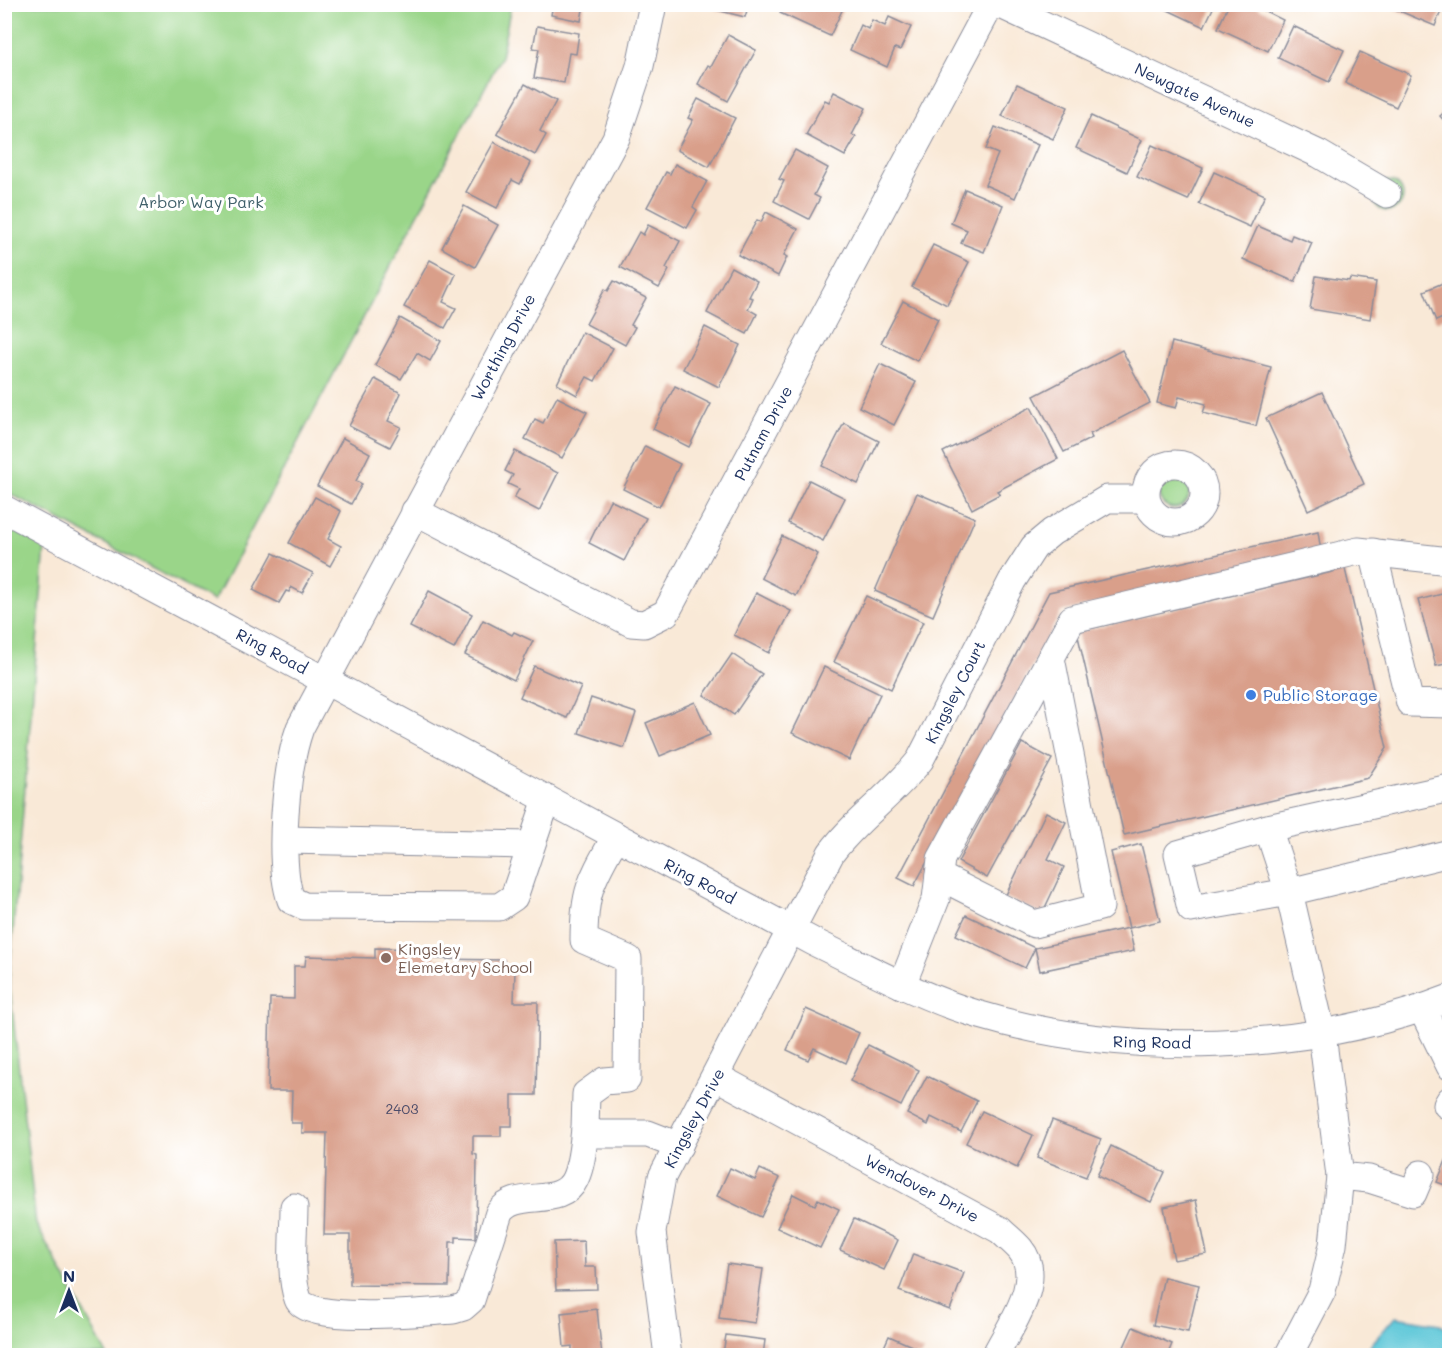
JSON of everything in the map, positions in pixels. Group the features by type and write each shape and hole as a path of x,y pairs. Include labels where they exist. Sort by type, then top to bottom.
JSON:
{"street":[{"name":"Worthing Drive","path":"548,799 514,897 498,907 304,906 291,900 285,883 287,790 292,751 300,728 616,138 640,66 652,4"},
{"name":"Putnam Drive","path":"415,511 631,623 644,624 666,613 991,4"},
{"name":"Newgate Avenue","path":"999,4 1319,154 1387,194"},
{"name":"Kingsley Court","path":"790,929 840,840 859,820 905,780 920,760 1012,580 1034,547 1052,532 1107,499 1146,499"},
{"name":"Ring Road","path":"4,510 327,679 790,929 902,985 980,1015 1103,1041 1224,1042 1322,1034 1361,1027 1422,1009 1449,998"},
{"path":"902,985 936,899 941,859 1072,619 1358,551 1449,561"},
{"path":"1373,552 1410,703 1449,704"},
{"path":"939,876 1034,924 1100,907 1051,658"},
{"path":"1449,788 1268,828 1178,854 1191,909 1289,892 1449,853"},
{"path":"1268,828 1289,892 1322,1034 1340,1176 1333,1245 1322,1291 1288,1356"},
{"path":"294,1207 294,1279 298,1301 305,1307 329,1314 453,1310 463,1307 471,1300 498,1213 504,1204 514,1200 543,1198 569,1188 575,1179 585,1129 586,1094 604,1081 627,1079 628,959 584,940 584,909 590,883 616,836"},
{"path":"286,840 531,845"},
{"name":"Kingsley Drive","path":"668,1356 652,1232 663,1177 717,1077 790,929"},
{"path":"1422,1009 1449,1066"},
{"name":"Wendover Drive","path":"717,1077 1000,1230 1021,1250 1030,1269 1024,1299 994,1356"},
{"path":"585,1129 598,1134 648,1134 679,1146"},
{"path":"1340,1176 1369,1179 1413,1193 1421,1174"}],"green space":[{"name":"Arbor Way Park","path":"4,5 511,5 501,57 214,601 5,491"},
{"path":"1388,181 1399,185 1403,196 1399,207 1388,211 1377,207 1373,196 1377,185"},
{"path":"1174,478 1185,482 1189,493 1185,504 1174,508 1163,504 1159,493 1163,482"},
{"path":"5,525 45,547 9,980 36,1224 107,1355 5,1355"}],"water":[{"path":"1395,1317 1440,1324 1449,1331 1449,1355 1362,1355"}],"building":[{"path":"553,4 584,4 581,21 551,15"},
{"path":"717,4 749,4 745,17 716,10"},
{"path":"783,4 845,4 830,36 780,13"},
{"path":"1155,4 1215,4 1204,27"},
{"path":"1229,4 1251,4 1283,20 1268,51 1218,28"},
{"path":"1383,4 1444,4 1435,26"},
{"path":"889,17 911,27 900,50 895,48 887,67 850,50 861,25 868,29 872,20 885,26"},
{"path":"537,26 579,33 576,54 569,53 564,83 534,78 539,49 533,48"},
{"path":"1293,26 1344,50 1329,82 1278,58"},
{"path":"728,35 756,50 728,101 698,84 708,65 711,67"},
{"path":"1360,52 1411,75 1396,107 1345,83"},
{"path":"525,84 556,101 540,131 546,135 535,155 497,134"},
{"path":"1017,84 1068,107 1053,139 1002,116"},
{"path":"834,92 866,108 852,135 856,137 845,156 806,135 825,100 829,102"},
{"path":"698,99 735,118 709,167 677,150 693,120 688,118"},
{"path":"1450,107 1450,127 1440,116"},
{"path":"1091,116 1142,140 1127,172 1076,148"},
{"path":"995,127 1038,145 1015,198 985,185 998,154 986,149"},
{"path":"494,142 531,163 520,184 512,180 497,208 466,192"},
{"path":"1152,145 1203,168 1188,200 1137,177"},
{"path":"795,150 828,168 814,195 820,198 809,219 774,201 784,181 779,179"},
{"path":"675,164 707,181 693,207 697,210 687,228 647,207 666,172 670,174"},
{"path":"1214,172 1265,195 1250,227 1199,204"},
{"path":"965,189 1003,205 984,252 961,243 967,230 951,223"},
{"path":"464,206 498,225 475,267 442,248"},
{"path":"766,212 798,229 784,255 787,257 778,276 738,255 757,220 761,222"},
{"path":"648,225 680,241 659,288 620,267 639,232 643,235"},
{"path":"1258,226 1290,240 1292,235 1312,243 1295,282 1243,259"},
{"path":"933,245 969,262 947,305 912,287"},
{"path":"430,260 456,274 443,302 456,308 445,328 404,307"},
{"path":"731,267 757,281 749,297 753,298 748,309 757,314 747,334 707,313"},
{"path":"1316,276 1376,282 1370,319 1310,309"},
{"path":"1450,280 1450,315 1436,321 1424,291"},
{"path":"614,281 646,298 631,325 635,327 625,345 586,324 605,289 608,291"},
{"path":"903,301 938,319 917,361 881,343"},
{"path":"400,318 441,341 430,361 417,353 401,379 375,365"},
{"path":"705,327 740,345 719,387 683,369"},
{"path":"582,332 613,348 595,381 587,377 577,395 557,384"},
{"path":"1172,342 1271,367 1256,426 1203,413 1206,404 1179,397 1176,408 1157,403"},
{"path":"1122,350 1150,403 1090,434 1092,438 1064,452 1034,396"},
{"path":"880,364 916,382 894,425 859,407"},
{"path":"375,379 401,393 388,421 401,427 390,447 349,426"},
{"path":"675,386 711,404 689,447 653,429"},
{"path":"1322,392 1364,484 1308,510 1266,418"},
{"path":"557,397 587,412 562,458 525,439 535,419 543,423"},
{"path":"1031,407 1058,459 997,491 1000,494 972,509 943,452"},
{"path":"844,423 879,441 858,484 822,466"},
{"path":"343,438 370,453 356,481 362,484 351,504 317,486"},
{"path":"645,446 680,464 659,507 623,489"},
{"path":"515,451 558,473 539,511 514,498 519,489 508,484 513,475 505,471"},
{"path":"809,480 845,498 823,541 788,523"},
{"path":"917,493 975,518 933,616 875,591"},
{"path":"315,497 341,511 328,539 341,546 330,566 289,543"},
{"path":"610,500 646,518 624,561 589,543"},
{"path":"1318,532 1321,551 1061,612 914,886 898,878 1049,592"},
{"path":"782,536 818,554 796,596 761,578"},
{"path":"273,553 313,573 302,593 291,587 279,603 253,590"},
{"path":"1345,569 1387,748 1368,778 1124,835 1077,632"},
{"path":"429,591 472,614 454,649 410,627"},
{"path":"1450,592 1450,663 1436,666 1418,600"},
{"path":"756,593 791,611 769,653 734,635"},
{"path":"866,596 923,622 891,689 834,662"},
{"path":"483,620 512,635 514,632 533,641 514,680 465,655"},
{"path":"732,654 762,674 734,715 704,695"},
{"path":"534,666 581,687 567,718 520,697"},
{"path":"824,667 880,694 849,760 792,733"},
{"path":"591,698 636,713 624,748 579,733"},
{"path":"695,702 710,735 660,756 646,723"},
{"path":"1022,743 1052,759 987,878 958,862"},
{"path":"1046,812 1066,822 1048,859 1064,867 1042,914 1005,897"},
{"path":"1141,844 1160,921 1129,928 1111,852"},
{"path":"966,915 1035,948 1025,968 956,935"},
{"path":"1129,928 1134,951 1040,971 1035,948"},
{"path":"375,948 435,949 435,959 504,960 504,970 515,970 514,1002 538,1002 536,1095 512,1095 512,1126 501,1126 501,1136 473,1136 473,1154 477,1155 476,1238 456,1237 456,1242 450,1242 449,1286 350,1285 350,1235 324,1235 327,1133 302,1133 302,1123 291,1123 292,1091 268,1091 270,998 294,999 294,966 305,966 306,956 375,958"},
{"path":"806,1009 859,1033 846,1063 814,1048 808,1060 787,1050"},
{"path":"868,1045 919,1070 901,1106 850,1081"},
{"path":"927,1076 977,1101 961,1132 931,1117 928,1125 907,1114"},
{"path":"982,1111 1033,1135 1017,1168 966,1143"},
{"path":"1052,1120 1101,1139 1086,1177 1037,1158"},
{"path":"1111,1146 1165,1172 1151,1202 1097,1176"},
{"path":"1450,1151 1450,1187 1437,1182"},
{"path":"730,1168 755,1180 760,1169 780,1178 761,1217 717,1196"},
{"path":"793,1194 815,1205 818,1199 839,1209 820,1248 777,1228"},
{"path":"1196,1200 1207,1254 1174,1260 1164,1207"},
{"path":"854,1219 898,1240 884,1270 840,1250"},
{"path":"584,1241 585,1267 596,1267 597,1289 556,1290 554,1242"},
{"path":"913,1254 964,1273 950,1310 899,1291"},
{"path":"727,1264 763,1269 755,1323 719,1318"},
{"path":"1164,1277 1199,1285 1188,1332 1153,1325"},
{"path":"597,1309 602,1356 572,1356 572,1346 564,1347 561,1313"},
{"path":"1133,1327 1172,1344 1167,1356 1130,1356 1131,1352 1123,1349"},
{"path":"726,1335 765,1340 763,1356 723,1354"},
{"path":"889,1336 923,1351 921,1356 880,1356"}],"place":[{"name":"Public Storage","path":"1251,695"},
{"name":"Kingsley Elemetary School","path":"386,958"}]}
